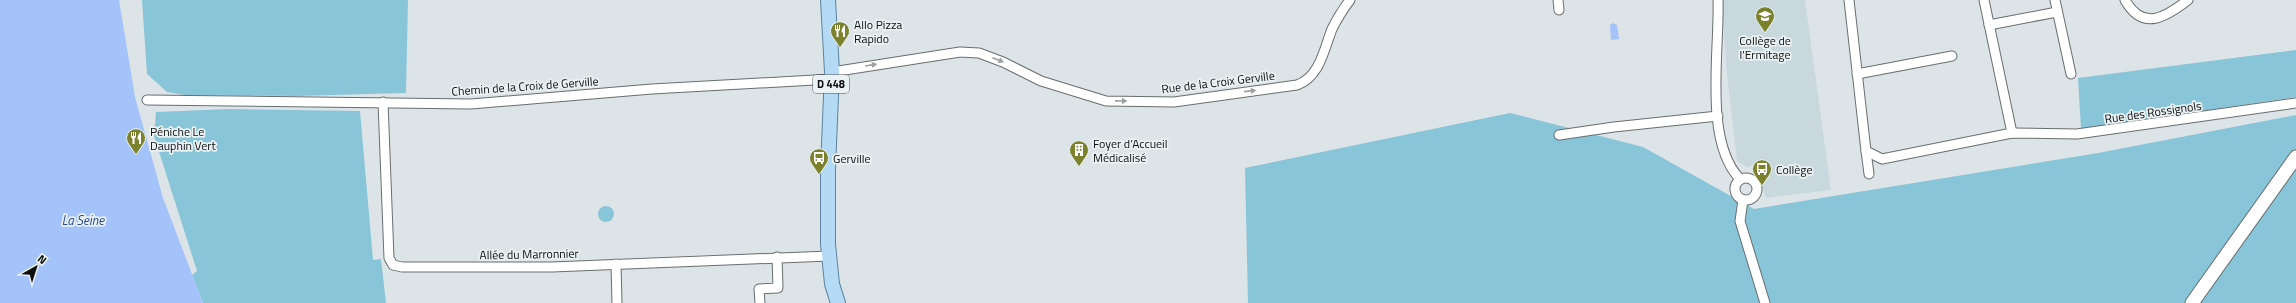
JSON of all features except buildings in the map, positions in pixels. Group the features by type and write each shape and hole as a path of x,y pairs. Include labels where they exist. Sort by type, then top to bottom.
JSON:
{"main road":[{"name":"D 448","path":"828,0 832,75 828,168 829,256 832,284 838,303"}],"street":[{"name":"Rue de la Croix Gerville","path":"832,75 960,52 979,53 1003,62 1041,81 1106,101 1174,102 1297,85 1308,80 1315,71 1335,23 1350,0"},
{"path":"1558,0 1559,10"},
{"path":"1718,0 1715,73 1718,116 1727,161 1740,179"},
{"path":"1849,0 1869,174"},
{"path":"1984,0 2012,133"},
{"path":"2055,0 2071,74"},
{"path":"2125,0 2130,9 2139,17 2153,19 2168,15 2188,0"},
{"path":"1990,24 2057,12"},
{"path":"1857,74 1952,56"},
{"name":"Chemin de la Croix de Gerville","path":"147,100 471,104 832,75"},
{"name":"Allée du Marronnier","path":"383,102 388,258 393,265 402,268 552,267 829,256"},
{"name":"Rue des Rossignols","path":"1866,151 1882,159 2012,133 2077,134 2296,103"},
{"path":"1559,135 1614,127 1718,116"},
{"path":"2192,303 2296,157"},
{"path":"1740,179 1751,179 1757,188 1752,199 1743,200 1737,197 1734,189 1740,179"},
{"path":"1743,200 1740,221 1752,256 1765,303"},
{"path":"760,303 759,289 778,288 777,257"},
{"path":"616,264 617,303"}],"shaded area":[{"path":"142,0 408,0 406,93 297,96 185,95 167,92 147,74"},
{"path":"1722,0 1805,0 1831,190 1766,198 1753,166 1747,167 1737,161 1727,75"},
{"path":"2296,50 2296,97 2081,129 2078,78"},
{"path":"229,109 360,111 373,260 381,259 386,303 203,303 192,275 197,271 154,136 156,112"},
{"path":"1510,113 1643,147 1754,209 2098,153 2296,115 2296,303 1248,303 1245,168"},
{"path":"606,206 612,208 614,214 612,220 606,222 600,220 598,214 600,208"}],"water":[{"name":"La Seine","path":"0,0 119,0 135,97 163,198 203,303 0,303"},
{"path":"1613,23 1617,25 1619,39 1611,40 1610,25"}],"place":[{"name":"Collège de l'Ermitage","path":"1765,33"},
{"name":"Allo Pizza Rapido","path":"840,48"},
{"name":"Péniche Le Dauphin Vert","path":"136,155"},
{"name":"Foyer d’Accueil Médicalisé","path":"1079,167"},
{"name":"Gerville","path":"819,175"},
{"name":"Collège","path":"1762,186"}]}
